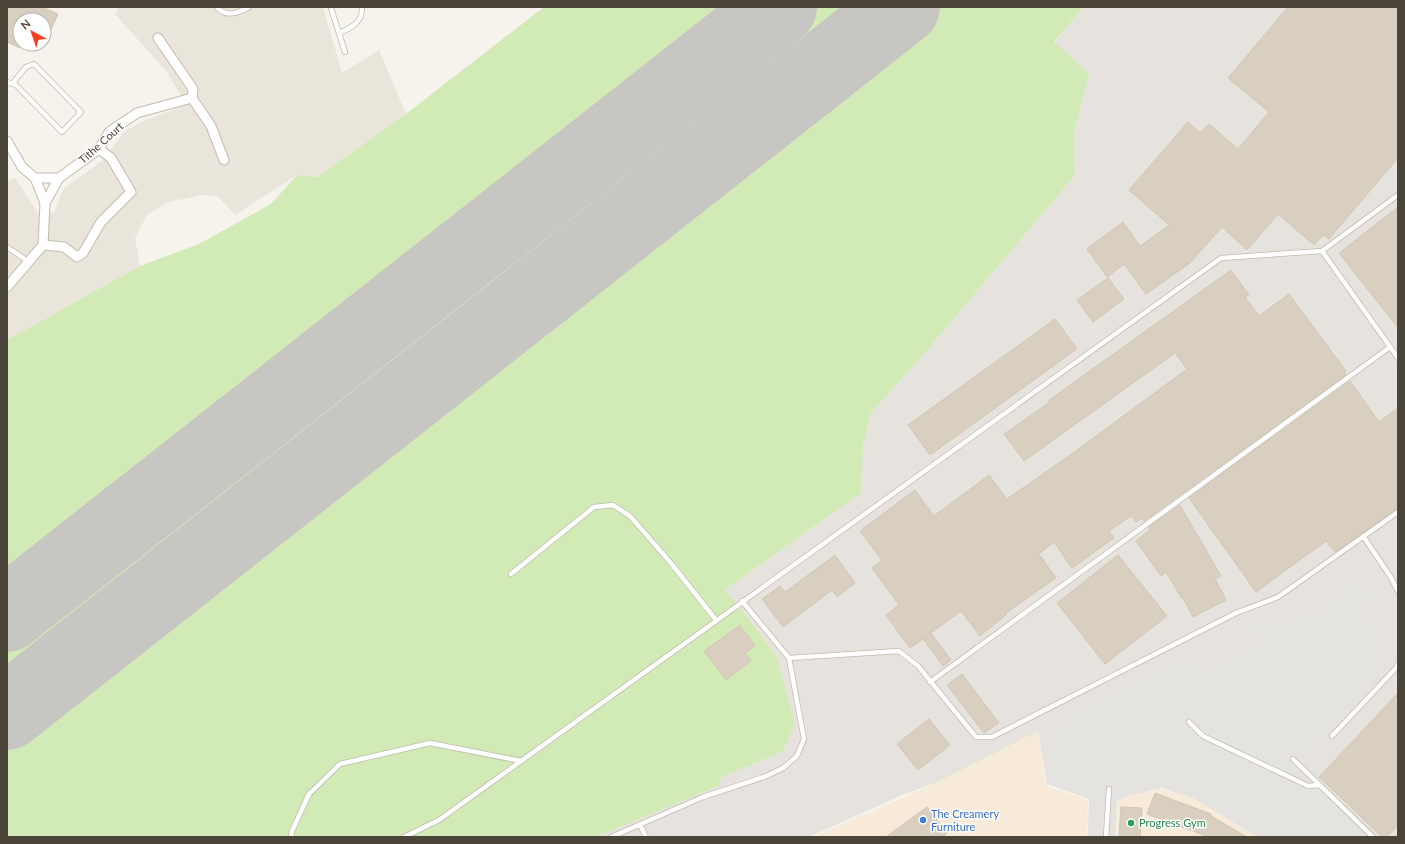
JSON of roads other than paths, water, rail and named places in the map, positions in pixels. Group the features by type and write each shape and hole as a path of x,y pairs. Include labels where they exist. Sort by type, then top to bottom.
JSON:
{"street":[{"path":"158,38 193,89 192,98 211,126 224,160"},
{"name":"Tithe Court","path":"45,203 59,178 98,148 109,132 137,113 192,98"},
{"path":"7,141 22,167 35,178 45,203 43,245 7,287"},
{"path":"43,245 64,247 77,256 83,253 101,222 131,192 111,158 98,148"},
{"path":"35,178 59,178"}],"lane":[{"path":"217,7 225,13 231,14 249,7"},
{"path":"339,33 352,28 360,18 362,7"},
{"path":"331,8 345,52"},
{"path":"7,82 12,84 16,85 62,132 81,112 34,64 26,67 12,84"},
{"path":"404,837 439,820 1220,258 1322,250 1398,195"},
{"path":"7,247 29,262"},
{"path":"1322,250 1398,358"},
{"path":"930,682 1390,347"},
{"path":"511,574 594,507 613,505 630,516 670,562 716,620"},
{"path":"789,658 899,651 918,666 976,737 992,737 1236,613 1278,597 1398,512"},
{"path":"1363,536 1390,576 1398,591"},
{"path":"611,837 703,797 764,777 783,768 797,756 804,739 789,658 742,601"},
{"path":"1332,736 1396,668 1398,664"},
{"path":"1188,722 1203,736 1290,778 1308,786 1319,785"},
{"path":"291,837 292,831 309,794 340,764 430,743 521,761"},
{"path":"1293,759 1373,837"},
{"path":"1106,837 1109,789"},
{"path":"640,824 646,837"}],"place":[{"name":"The Creamery Furniture","path":"923,820"},
{"name":"Progress Gym","path":"1131,823"}]}
